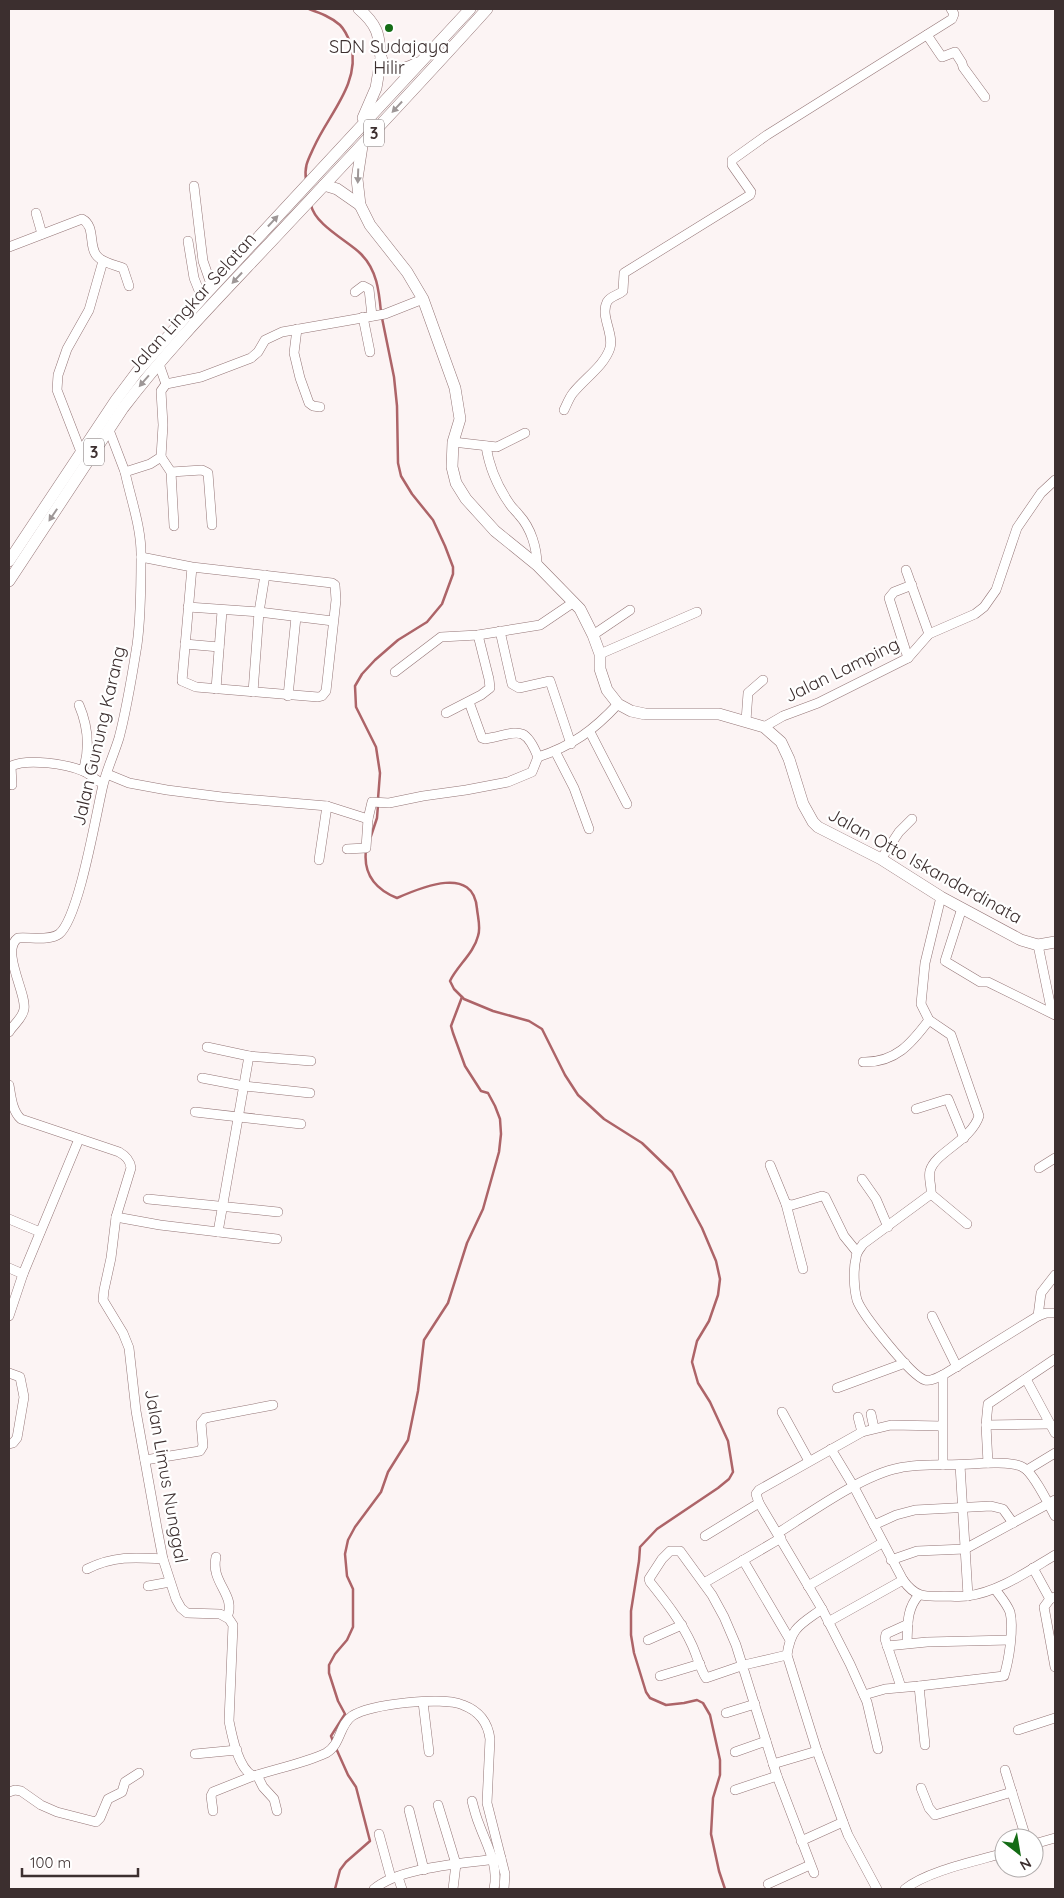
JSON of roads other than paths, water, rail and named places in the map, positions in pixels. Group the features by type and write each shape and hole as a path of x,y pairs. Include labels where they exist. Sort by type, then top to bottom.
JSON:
{"main road":[{"path":"355,133 376,88 381,58 377,33 370,13 358,9"},
{"name":"3","path":"421,61 470,9"},
{"name":"Jalan Lingkar Selatan","path":"9,581 128,401 188,330 362,146 487,9"},
{"path":"381,58 386,66 395,69 404,69 421,61"},
{"name":"Jalan Lingkar Selatan","path":"9,561 81,452 137,372 212,287 421,61"},
{"path":"362,146 357,180 360,205 370,225 407,272 423,300 452,378 460,419 453,442 452,466 456,483 474,510 495,531 536,564 574,602 593,635 600,654 600,669 607,690 618,704"},
{"path":"324,185 338,189 360,205"},
{"name":"Jalan Otto Iskandardinata","path":"618,704 640,714 719,714 764,727 776,736 787,753 803,804 812,822 826,832 881,859 941,897 1021,940 1038,945 1055,942"}],"street":[{"path":"564,410 573,393 591,375 609,350 611,342 606,318 606,306 609,300 624,291 624,273 750,196 751,192 732,164 732,160 767,135 952,19 954,14 951,9"},
{"path":"927,35 942,57 955,52 964,69 985,97"},
{"path":"194,186 204,262 212,287"},
{"path":"36,213 42,234"},
{"path":"9,247 79,219 84,220 89,227 95,253 103,261 123,268 130,286"},
{"path":"188,241 194,278 202,298"},
{"path":"81,452 57,390 58,375 67,350 89,310 103,261"},
{"path":"355,292 363,286 369,289 375,315 370,352"},
{"path":"174,526 171,472 161,457 160,391 166,384 201,377 244,361 254,356 262,343 269,337 297,329 375,315 423,300"},
{"path":"297,329 294,353 298,372 309,403 320,407"},
{"path":"159,364 166,384"},
{"name":"Jalan Gunung Karang","path":"9,1032 22,1014 24,1006 16,976 11,941 18,938 54,936 61,932 73,907 88,857 105,778 119,738 137,643 142,557 125,472 109,430"},
{"path":"453,442 497,447 525,433"},
{"path":"486,446 488,460 496,479 510,505 524,522 534,542 536,564"},
{"path":"125,472 150,464 161,457"},
{"path":"171,472 202,470 208,473 212,525"},
{"name":"Jalan Lamping","path":"764,727 783,716 818,703 908,658 929,634 975,614 991,598 996,590 1017,528 1041,493 1055,480"},
{"path":"142,557 192,567 335,585 336,600 326,691 322,696 288,696 196,687 182,681 192,567"},
{"path":"906,570 929,634"},
{"path":"253,692 259,612 265,575"},
{"path":"908,658 888,600 894,592 912,586"},
{"path":"396,672 440,637 478,635 540,625 574,602"},
{"path":"188,608 259,612 333,621"},
{"path":"593,635 630,610"},
{"path":"216,689 222,611"},
{"path":"600,654 697,612"},
{"path":"288,696 296,617"},
{"path":"500,631 512,684 519,688 550,681 570,744"},
{"path":"446,713 485,693 490,688 478,635"},
{"path":"185,644 220,647"},
{"path":"746,721 748,694 763,680"},
{"path":"347,848 366,848 370,804 374,802 389,804 423,796 508,782 530,774 536,767 538,758 530,739 523,733 482,738 469,702"},
{"path":"538,758 570,744 590,732 618,704"},
{"path":"79,705 83,716 88,752 83,771"},
{"path":"590,732 627,804"},
{"path":"555,751 574,788 589,829"},
{"path":"12,785 10,769 13,765 26,763 57,764 105,778 167,790 327,806 368,819"},
{"path":"320,860 327,806"},
{"path":"881,859 899,832 912,819"},
{"path":"941,897 925,963 921,1004 928,1020 951,1034 979,1113 976,1123 964,1138 932,1166 930,1173 932,1194 966,1224"},
{"path":"962,908 945,961 980,982 988,982 1053,1014"},
{"path":"1038,945 1053,1014"},
{"path":"863,1062 879,1062 903,1049 928,1020"},
{"path":"207,1047 249,1056 311,1061"},
{"path":"218,1232 249,1056"},
{"path":"202,1078 244,1086 310,1093"},
{"name":"Jalan Limus Nunggal","path":"9,1085 13,1105 17,1116 21,1119 119,1152 129,1160 131,1168 116,1216 103,1300 127,1340 129,1348 136,1411 145,1460 164,1559 178,1604 184,1611 191,1614 220,1614 227,1617"},
{"path":"916,1108 948,1099 964,1138"},
{"path":"195,1112 301,1124"},
{"path":"9,1316 40,1232 79,1139"},
{"path":"1039,1168 1055,1158"},
{"path":"770,1165 786,1204 803,1269"},
{"path":"862,1179 876,1199 888,1227"},
{"path":"932,1194 866,1242 857,1252 855,1258 858,1304 889,1346 917,1375 926,1380 943,1375 1038,1316 1046,1313 1055,1313"},
{"path":"786,1204 792,1205 824,1196 844,1236 857,1252"},
{"path":"148,1199 278,1212"},
{"path":"116,1216 160,1225 277,1239"},
{"path":"9,1219 40,1232"},
{"path":"9,1268 24,1274"},
{"path":"1038,1316 1041,1293 1055,1275"},
{"path":"932,1316 956,1366"},
{"path":"988,1463 986,1425 988,1404 1055,1359"},
{"path":"838,1388 905,1363"},
{"path":"9,1373 20,1377 24,1397 17,1438 15,1442 9,1444"},
{"path":"943,1375 943,1465"},
{"path":"1026,1379 1055,1433"},
{"path":"145,1460 200,1451 203,1446 201,1424 206,1418 273,1405"},
{"path":"782,1412 809,1461"},
{"path":"871,1414 874,1428"},
{"path":"858,1417 862,1432"},
{"path":"878,1749 864,1695 822,1609 759,1503 756,1494 759,1490 862,1432 874,1428 910,1424 942,1426"},
{"path":"986,1425 1050,1424"},
{"path":"831,1449 854,1487 903,1580 908,1588 919,1594 933,1597 968,1596 995,1588 1055,1555"},
{"path":"1027,1470 1055,1453"},
{"path":"704,1582 743,1560 854,1487 899,1468 988,1463 1021,1466 1027,1470 1052,1502 1055,1516"},
{"path":"960,1465 968,1596"},
{"path":"891,1560 917,1550 965,1549 1052,1502"},
{"path":"704,1536 759,1503"},
{"path":"874,1524 906,1512 962,1507 998,1507 1006,1511 1013,1523"},
{"path":"808,1586 882,1543"},
{"path":"768,1884 812,1869 773,1764 744,1665 724,1616 704,1582 680,1551 670,1551 662,1559 649,1579 682,1625 693,1646 704,1677 707,1679 744,1665 787,1655"},
{"path":"216,1557 215,1572 227,1596 229,1604 227,1617 234,1629 229,1712 232,1735 245,1769 255,1775 274,1799 277,1811"},
{"path":"87,1570 110,1560 133,1558 164,1559"},
{"path":"743,1560 790,1640"},
{"path":"1033,1568 1053,1598 1044,1608 1055,1667"},
{"path":"828,1622 903,1580"},
{"path":"148,1586 170,1582"},
{"path":"864,1695 885,1689 1004,1676 1010,1640 1009,1610 995,1588"},
{"path":"907,1643 912,1604 919,1594"},
{"path":"822,1609 796,1628 790,1640 787,1655 817,1750 843,1822 877,1889"},
{"path":"901,1687 885,1638 886,1634 908,1624"},
{"path":"648,1640 682,1625"},
{"path":"888,1646 907,1643 1010,1640"},
{"path":"660,1676 700,1664"},
{"path":"919,1686 924,1745"},
{"path":"423,1702 429,1752"},
{"path":"213,1811 211,1796 213,1792 255,1775 320,1755 330,1750 338,1741 348,1719 360,1712 385,1706 423,1702 454,1702 464,1705 478,1714 485,1723 490,1739 487,1803 497,1858 494,1889"},
{"path":"726,1713 755,1704"},
{"path":"1018,1730 1055,1718"},
{"path":"735,1752 766,1740"},
{"path":"195,1754 237,1750"},
{"path":"773,1764 817,1750"},
{"path":"1005,1770 1023,1828"},
{"path":"9,1792 21,1791 41,1805 58,1812 96,1822 100,1818 108,1799 122,1792 126,1782 139,1773"},
{"path":"736,1790 777,1776"},
{"path":"921,1788 929,1808 935,1815 1012,1792"},
{"path":"472,1801 479,1824 506,1878 504,1889"},
{"path":"438,1805 456,1864 453,1889"},
{"path":"409,1810 424,1870"},
{"path":"801,1841 843,1822"},
{"path":"379,1834 395,1877 402,1889"},
{"path":"905,1889 923,1878 994,1856"},
{"path":"374,1889 395,1877 456,1864 497,1858"}],"waterway":[{"path":"306,180 308,159 342,98 351,72 353,59 351,45 342,27 329,17 309,9"},
{"path":"311,205 325,226 361,254 371,267 376,281 381,312"},
{"path":"378,799 380,773 376,747 356,707 355,686 362,674 375,660 398,640 427,622 442,604 453,574 453,567 433,520 412,494 401,476 398,463 397,406 394,377 382,318"},
{"path":"371,836 377,818 378,805"},
{"path":"366,850 366,866 372,880 382,890 397,898 420,889 445,883 457,883 467,887 474,895 479,919 479,933 473,948 450,981 454,989 464,999 493,1011 529,1021 542,1029 565,1075 578,1095 604,1119 642,1143 672,1172 702,1228 716,1261 720,1279 718,1295 709,1321 697,1341 692,1362 698,1383 710,1402 728,1441 733,1472 729,1479 718,1488 657,1529 640,1547 631,1611 631,1635 634,1653 646,1692 650,1698 666,1705 697,1700 703,1703 710,1715 720,1760 720,1775 713,1798 711,1834 725,1889"},
{"path":"333,1741 331,1736 345,1714 338,1701 329,1673 329,1665 335,1654 347,1640 353,1627 353,1589 347,1576 345,1554 348,1540 355,1527 381,1492 388,1472 408,1440 418,1391 424,1340 448,1303 467,1243 483,1209 499,1152 500,1119 488,1093 481,1091 465,1066 451,1026 462,997"},
{"path":"335,1746 348,1775 356,1787 370,1841 346,1862 340,1870 335,1889"}],"place":[{"name":"SDN Sudajaya Hilir","path":"389,28"}]}
